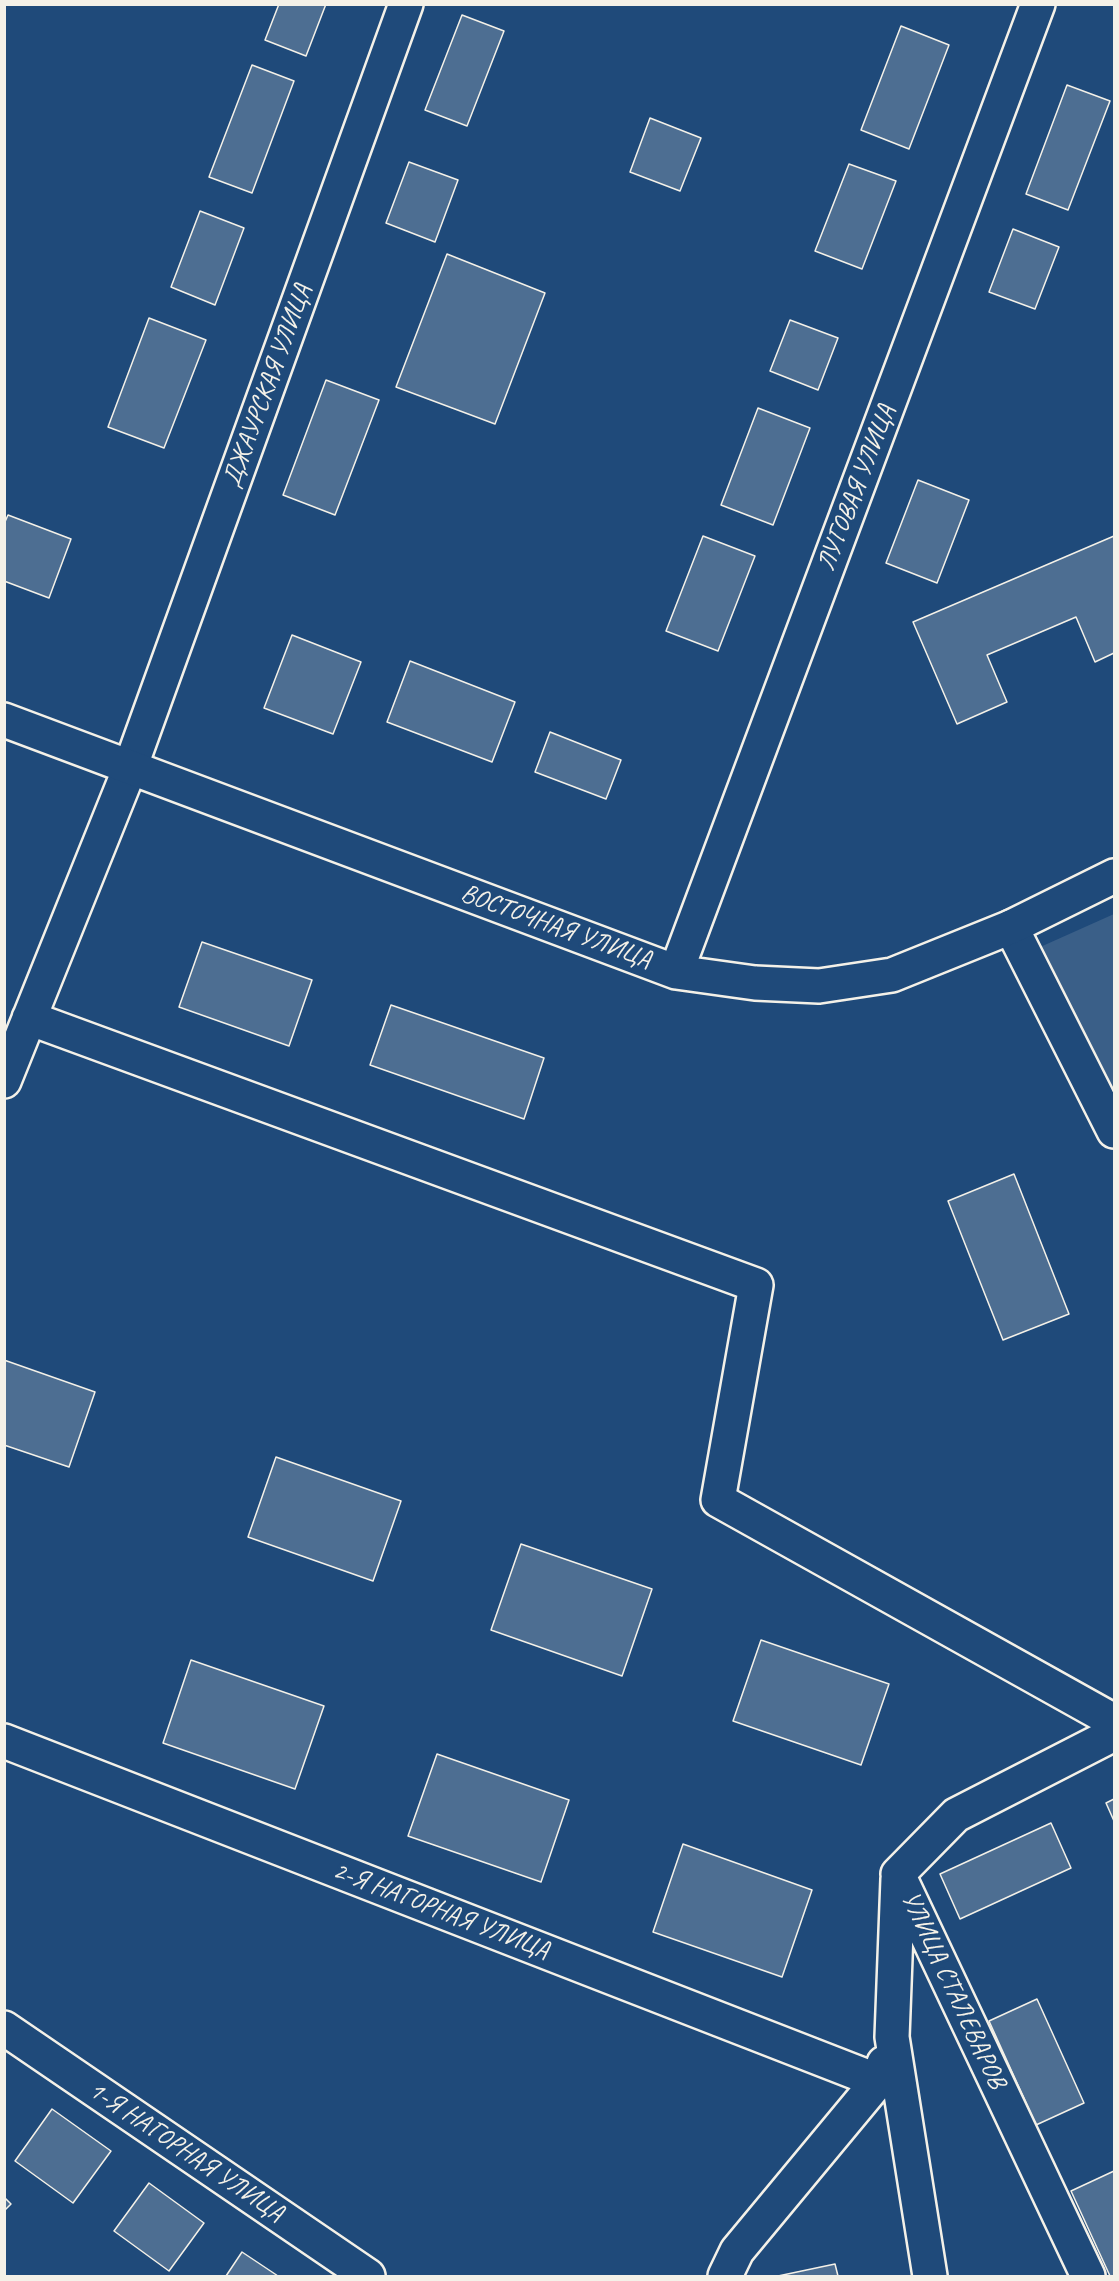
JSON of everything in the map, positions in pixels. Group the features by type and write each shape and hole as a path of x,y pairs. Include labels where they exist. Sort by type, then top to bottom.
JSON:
{"street":[{"name":"ДЖАУРСКАЯ УЛИЦА","path":"4,1081 130,768 406,4"},
{"name":"ЛУГОВАЯ УЛИЦА","path":"676,972 1038,4"},
{"name":"ВОСТОЧНАЯ УЛИЦА","path":"4,720 676,972 755,983 819,986 892,975 1011,927 1114,876"},
{"path":"1011,927 1114,1131"},
{"path":"29,1018 756,1285 718,1500 1114,1721"},
{"path":"898,1874 956,1815 1114,1734"},
{"name":"2-Я НАГОРНАЯ УЛИЦА","path":"4,1741 878,2081"},
{"name":"УЛИЦА СТАЛЕВАРОВ","path":"898,1874 892,2037 930,2277"},
{"name":"УЛИЦА СТАЛЕВАРОВ","path":"898,1874 1088,2277"},
{"name":"1-Я НАГОРНАЯ УЛИЦА","path":"4,2028 368,2277"},
{"path":"725,2277 737,2252 878,2081 892,2037"}],"shaded area":[{"path":"1114,914 1114,1097 1038,948"}],"building":[{"path":"279,4 326,4 306,56 265,40"},
{"path":"462,15 504,31 467,126 425,110"},
{"path":"901,26 949,45 909,149 861,130"},
{"path":"252,65 294,81 252,193 209,177"},
{"path":"1067,85 1110,101 1068,210 1026,194"},
{"path":"650,118 701,138 680,191 630,172"},
{"path":"409,162 458,180 435,242 386,223"},
{"path":"849,164 896,181 862,269 815,251"},
{"path":"200,211 244,228 215,305 171,287"},
{"path":"1013,229 1059,247 1035,309 989,292"},
{"path":"447,254 545,293 495,424 396,387"},
{"path":"149,318 206,340 164,448 108,427"},
{"path":"790,320 838,338 818,390 770,371"},
{"path":"326,380 379,400 335,515 283,495"},
{"path":"758,408 810,428 773,525 721,505"},
{"path":"918,480 969,500 937,583 886,563"},
{"path":"8,515 71,539 49,598 4,581 4,524"},
{"path":"703,536 755,556 718,651 666,631"},
{"path":"1114,536 1114,653 1095,662 1076,617 987,655 1007,702 957,724 913,622"},
{"path":"292,635 361,662 333,734 264,708"},
{"path":"410,661 515,702 492,762 387,722"},
{"path":"550,732 621,760 606,799 535,772"},
{"path":"202,942 312,980 289,1046 179,1007"},
{"path":"391,1005 544,1058 524,1119 370,1065"},
{"path":"1014,1174 1069,1314 1003,1340 948,1201"},
{"path":"4,1360 95,1392 69,1467 4,1445"},
{"path":"276,1457 401,1501 373,1581 248,1537"},
{"path":"521,1544 652,1589 622,1676 491,1630"},
{"path":"761,1640 889,1684 861,1765 733,1721"},
{"path":"191,1660 324,1706 295,1789 163,1743"},
{"path":"437,1754 569,1800 541,1882 408,1836"},
{"path":"1114,1799 1114,1821 1106,1803"},
{"path":"1051,1823 1071,1868 960,1919 940,1874"},
{"path":"683,1844 812,1890 782,1977 653,1932"},
{"path":"1037,1999 1084,2103 1036,2125 989,2021"},
{"path":"52,2109 111,2151 73,2203 15,2161"},
{"path":"1114,2171 1114,2276 1110,2276 1071,2191"},
{"path":"149,2183 204,2223 169,2271 114,2231"},
{"path":"4,2197 11,2204 4,2211"},
{"path":"242,2252 278,2276 226,2276"},
{"path":"835,2264 838,2276 778,2276"}]}
